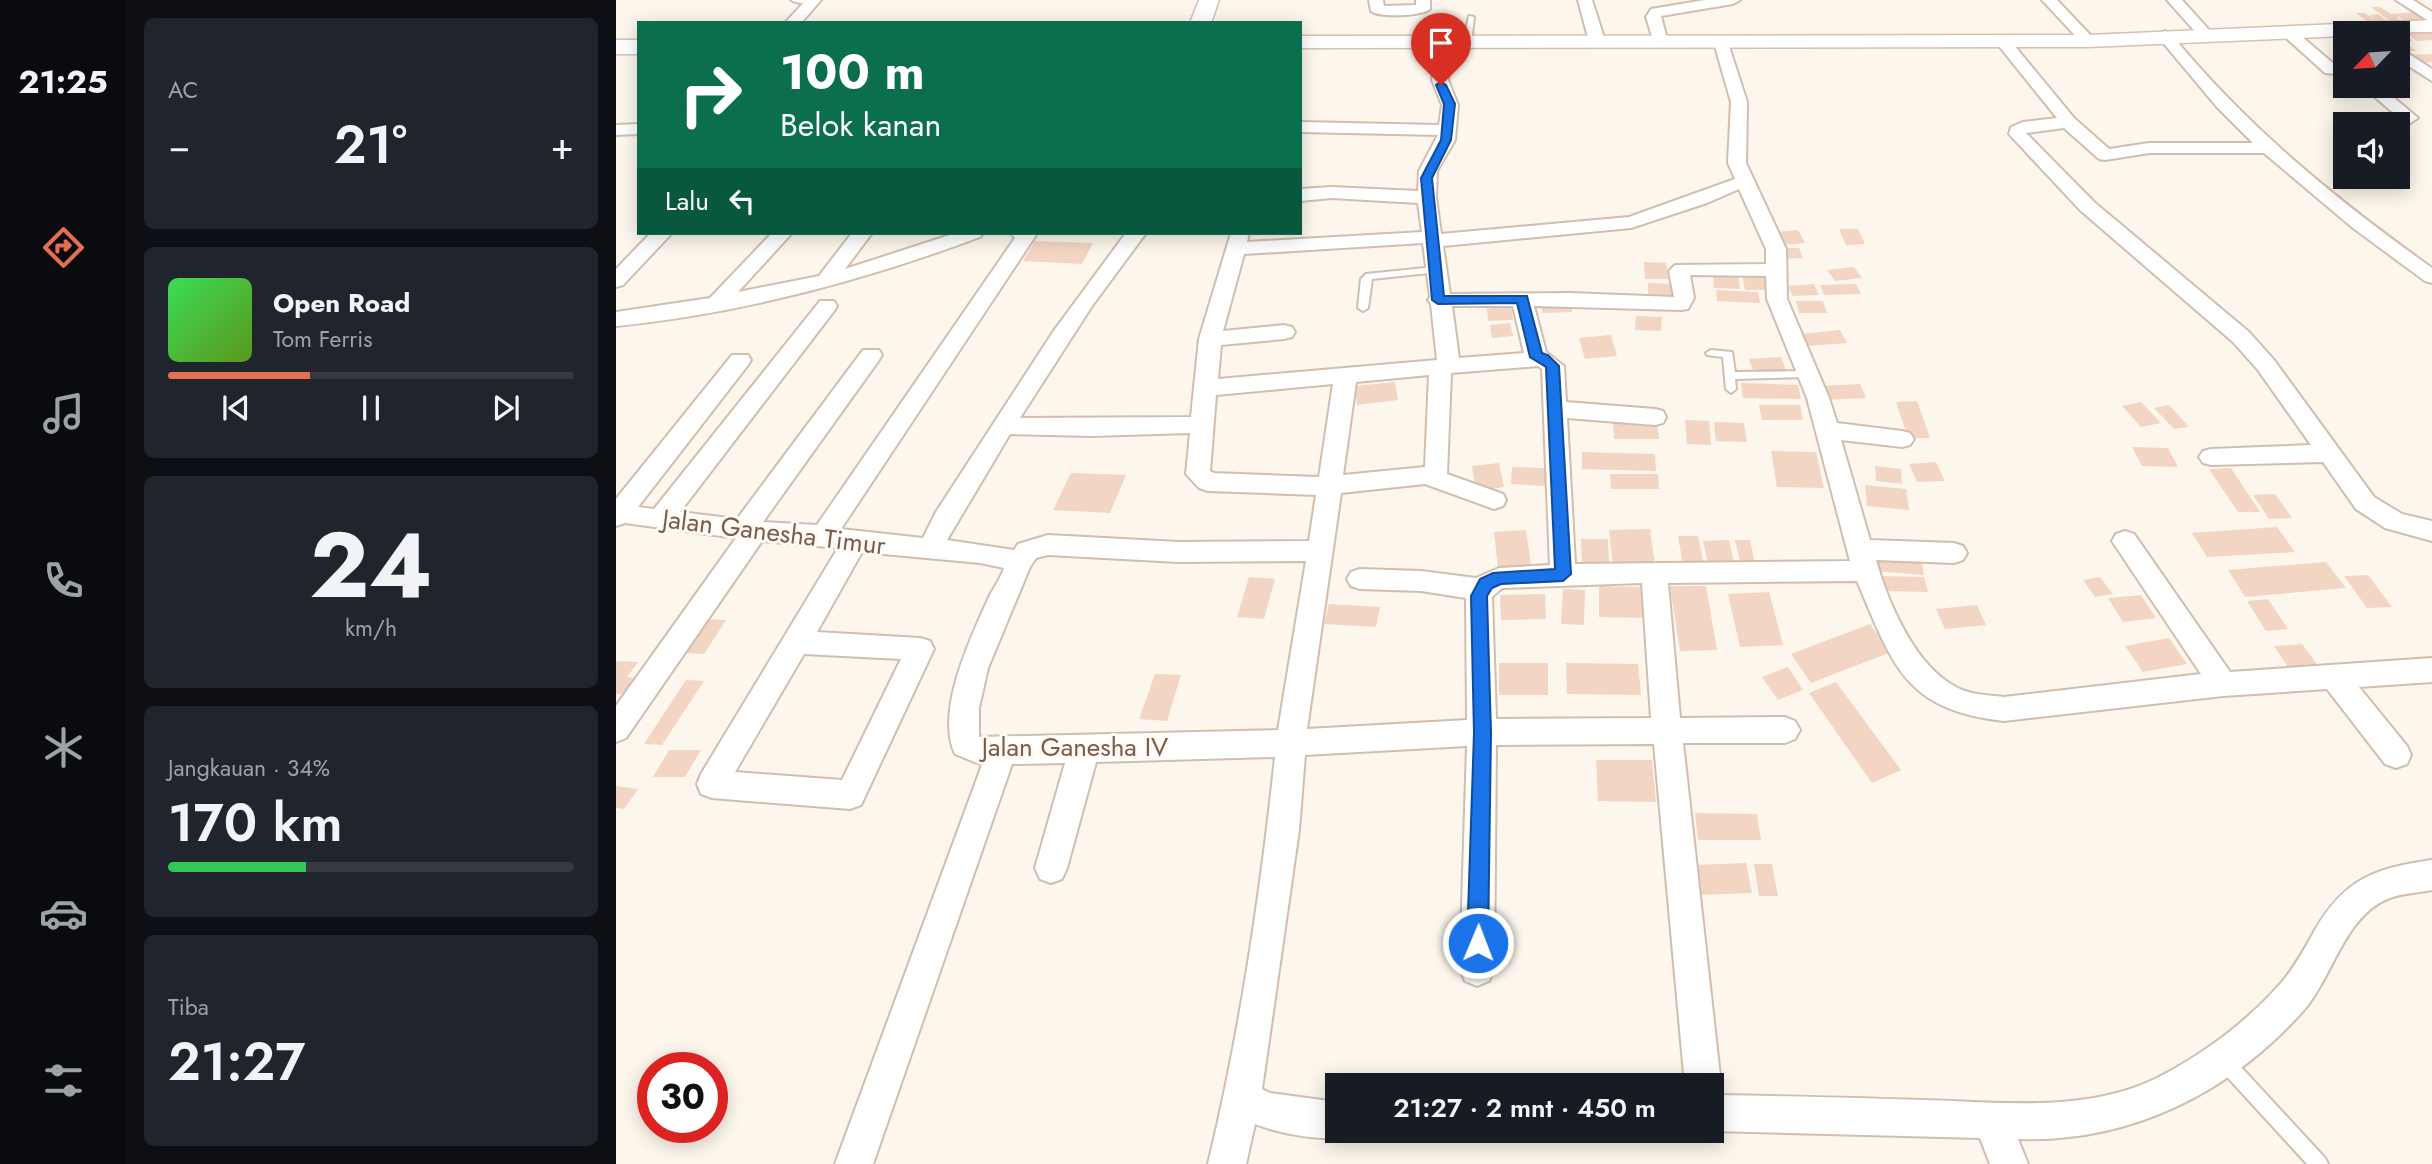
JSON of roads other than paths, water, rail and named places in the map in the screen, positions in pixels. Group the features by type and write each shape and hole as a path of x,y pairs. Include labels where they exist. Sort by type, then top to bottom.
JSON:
{"street":[{"path":"794,21 814,0"},
{"path":"1201,21 1209,0"},
{"path":"1376,0 1378,11 1423,9 1423,0"},
{"path":"1585,0 1597,41"},
{"path":"1660,43 1653,17 1656,12 1733,0"},
{"path":"2049,0 2088,41"},
{"path":"2174,0 2205,34"},
{"path":"2403,0 2432,19"},
{"path":"2410,28 2432,26"},
{"path":"1302,42 2088,41 2205,34 2333,32"},
{"path":"2289,33 2333,67"},
{"path":"2165,36 2212,92 2272,148 2351,217 2432,277"},
{"path":"2003,41 2068,122 2105,155 2149,148 2272,148"},
{"path":"1456,43 1440,80 1450,104 1446,140 1430,167 1427,197 1431,239 1445,366 1437,471 1427,476 1327,486 1202,480 1197,469 1210,339 1238,241 1431,239 1631,222 1700,199 1726,186 1744,182"},
{"path":"1722,43 1738,91 1735,150 1744,182 1776,249 1777,299 1818,398 1863,560 1904,655 1932,690 1952,701 1977,708 2004,709 2223,684 2432,670"},
{"path":"616,47 637,47"},
{"path":"2410,60 2428,73"},
{"path":"2410,71 2428,73"},
{"path":"2385,98 2402,112"},
{"path":"2068,122 2024,127 2017,131 2087,206 2241,337 2266,365 2327,453 2373,509 2394,521 2432,531"},
{"path":"1302,127 1447,130"},
{"path":"616,130 637,129"},
{"path":"1302,195 1328,191 1390,198 1427,197"},
{"path":"616,281 660,235"},
{"path":"717,303 736,279 780,235"},
{"path":"824,282 860,235"},
{"path":"616,319 824,282 896,261 968,235"},
{"path":"824,535 1026,235"},
{"path":"1134,235 1097,280 1065,326 945,519 931,548 1010,558 1018,564 1027,551 1048,545 1179,552 1319,551"},
{"path":"1438,300 1522,299 1681,304 1684,298 1679,271 1682,269 1777,270"},
{"path":"1522,299 1536,357"},
{"path":"661,518 827,306"},
{"path":"1210,339 1284,332"},
{"path":"616,729 871,355"},
{"path":"1206,388 1543,358 1553,366 1563,574"},
{"path":"617,514 740,360"},
{"path":"1227,1164 1242,1098 1283,830 1295,695 1346,375"},
{"path":"1555,409 1655,417"},
{"path":"1004,426 1092,428 1202,425"},
{"path":"1826,430 1902,439"},
{"path":"2211,457 2327,453"},
{"path":"1427,476 1494,500"},
{"name":"Jalan Ganesha Timur","path":"617,514 750,530 824,535 855,542 931,548"},
{"path":"2125,541 2223,684"},
{"path":"796,642 920,649 849,795 712,783 855,542"},
{"path":"1360,579 1421,580 1452,587 1481,589 1499,578 1563,574 1654,574 1954,553"},
{"name":"Jalan Ganesha IV","path":"1018,564 976,665 963,718 965,745 983,752 1292,743 1482,733 1785,730"},
{"path":"1654,574 1702,1073"},
{"path":"1477,969 1482,733 1481,589"},
{"path":"2333,676 2396,755"},
{"path":"1051,868 1084,750"},
{"path":"855,1164 1002,751"},
{"path":"1724,1113 1992,1120 2077,1119 2148,1101 2221,1058 2293,996 2356,901 2375,888 2396,880 2432,875"},
{"path":"1242,1098 1269,1111 1325,1119"},
{"path":"1992,1120 2009,1164"}],"lane":[{"path":"794,0 814,0"},
{"path":"1456,43 1471,17"},
{"path":"1363,308 1366,279 1369,276 1435,270"},
{"path":"1711,353 1728,354 1731,389"},
{"path":"1730,376 1807,374"},
{"path":"2221,1058 2319,1164"}]}
